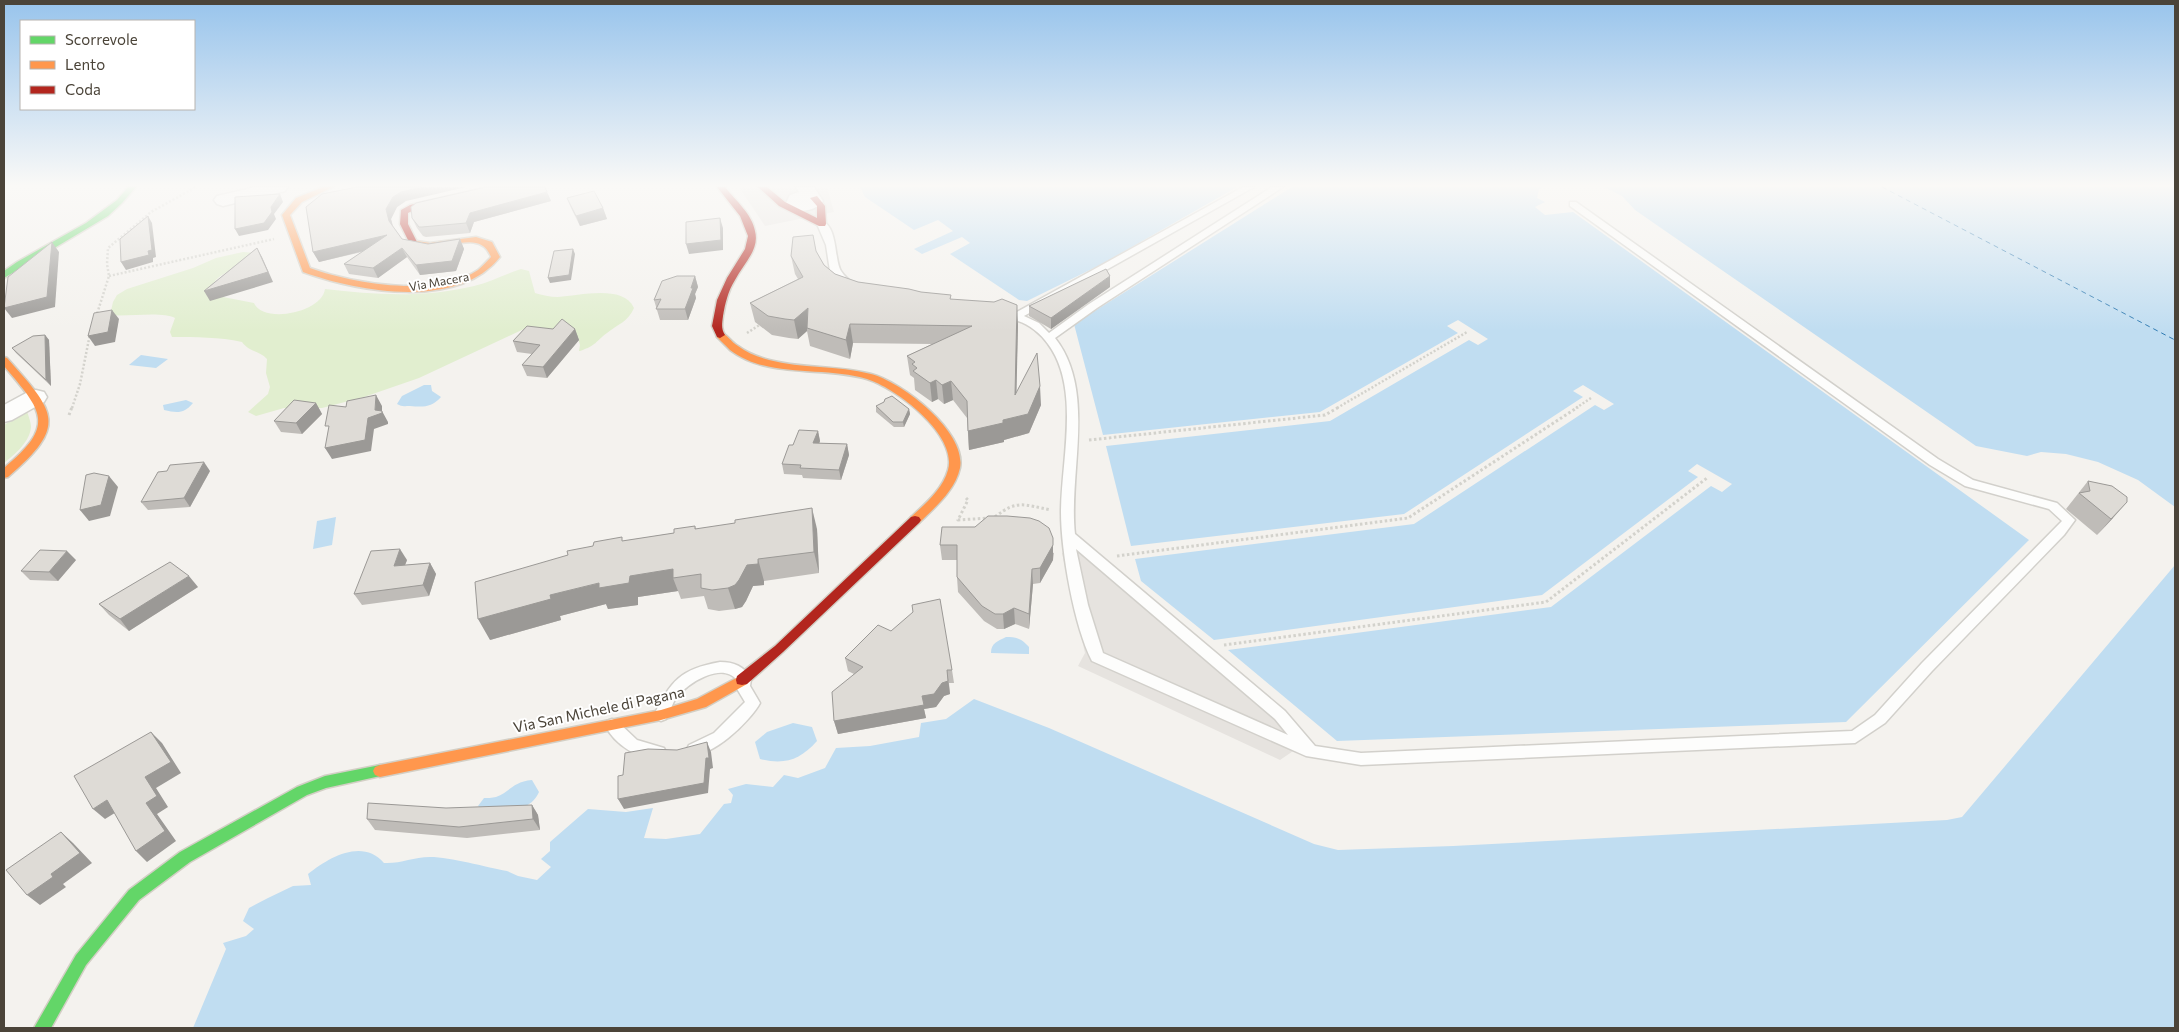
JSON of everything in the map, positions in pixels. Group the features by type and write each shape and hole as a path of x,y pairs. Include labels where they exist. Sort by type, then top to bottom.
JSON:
{"main road":[{"path":"4,275 38,250 65,235"},
{"name":"Via Macera","path":"294,235 306,270 315,274 379,288 402,289 451,282 485,272 495,262 494,248 489,243 469,241 437,245 415,244 407,235"},
{"name":"Via San Michele di Pagana","path":"42,1028 81,960 134,895 185,857 268,808 302,791 348,776 661,715 702,703 744,679 779,649 936,500 954,472 955,450 942,428 898,390 871,376 767,361 746,355 730,347 717,332 718,313 727,286 746,256 752,240 751,235"},
{"path":"4,360 36,397 46,418 46,427 40,445 25,460 4,474"}],"street":[{"path":"4,415 36,397"}],"lane":[{"path":"827,235 831,244 835,272 850,287 865,291"},
{"path":"1015,317 1162,235"},
{"path":"1049,338 1093,306 1203,235"},
{"path":"994,308 1035,325 1049,338 1063,358 1073,402 1067,513 1069,536 1086,628 1097,657 1312,752 1361,759 1855,738 1880,719 2069,520 2053,506 1969,483 1934,462 1617,235"},
{"path":"1069,536 1280,715 1312,752"},
{"path":"612,725 624,741 646,751 676,753 704,747 722,735 753,703 743,687 744,679 736,670 717,667 682,682 672,693 661,715"}],"path":[{"path":"95,320 109,276 107,264 108,248 123,235"},
{"path":"109,276 293,235"},
{"path":"744,335 764,322"},
{"path":"80,384 86,348 92,329"},
{"path":"1070,442 1325,415 1467,332"},
{"path":"1095,558 1408,518 1591,398"},
{"path":"1201,648 1546,602 1707,478"},
{"path":"964,496 968,500 958,520 996,516 1007,507 1021,504 1067,513"}],"green space":[{"path":"243,252 256,253 247,262 215,281 217,293 223,297 254,303 268,313 292,313 304,310 321,297 325,289 362,293 418,294 474,286 521,269 529,271 535,293 558,297 600,293 611,294 620,296 634,308 629,317 593,345 580,351 578,338 526,328 419,378 364,397 322,408 284,408 256,416 248,412 268,394 270,387 266,373 267,359 264,356 248,348 242,342 233,340 172,337 170,332 175,318 169,316 110,315 117,295 127,289 193,268 216,258"},
{"path":"27,411 31,427 28,438 21,448 4,463 4,425"}],"shaded area":[{"path":"1080,551 1277,717 1302,745 1280,760 1078,666 1085,653 1062,553"}],"water":[{"path":"944,235 1153,235 1102,264 1027,301 1019,300 950,254 970,243 962,237 922,254 914,249"},
{"path":"1215,235 1605,235 2029,540 1846,722 1337,741 1228,650 1551,607 1711,486 1722,492 1732,484 1697,464 1688,471 1698,477 1542,595 1214,640 1141,581 1135,559 1414,524 1595,405 1604,410 1614,404 1583,385 1573,391 1583,397 1404,514 1131,546 1106,446 1330,421 1469,340 1478,345 1488,339 1458,320 1447,326 1458,333 1320,412 1103,435 1074,324"},
{"path":"1671,235 2175,235 2175,507 2138,480 2098,462 2066,454 2041,452 2027,456 1976,446"},
{"path":"141,355 168,359 156,368 129,365"},
{"path":"424,385 431,385 432,391 441,397 427,406 400,406 397,404 402,396"},
{"path":"186,400 193,403 183,411 164,410 163,405"},
{"path":"336,517 332,545 313,549 317,521"},
{"path":"2175,565 2175,1028 193,1028 226,949 223,943 246,936 254,929 243,921 249,908 293,886 311,885 308,874 336,856 356,851 366,852 376,856 384,863 424,857 438,857 507,871 518,876 537,880 551,867 541,859 550,851 550,842 588,809 626,812 653,808 644,838 666,839 700,834 724,804 731,803 733,795 728,789 746,784 773,787 784,775 798,778 825,768 836,748 870,746 919,737 921,723 946,719 974,699 1049,728 1314,844 1338,850 1453,846 1947,820 1962,817"},
{"path":"1006,637 1016,638 1024,642 1029,647 1029,654 991,653 994,645"},
{"path":"793,723 812,727 817,741 804,753 792,759 769,761 760,759 755,742 767,732"},
{"path":"532,780 539,792 535,799 523,807 484,811 478,806 484,798 496,797 520,783"}],"building":[{"path":"125,235 150,235 152,250 148,251 149,255 121,262 120,239"},
{"path":"310,235 386,235 313,252"},
{"path":"387,235 399,235 402,239 428,244 460,239 452,261 416,265 402,248 373,268 344,264"},
{"path":"686,235 721,235 721,240 686,244"},
{"path":"813,235 816,251 824,265 835,274 858,282 951,295 950,299 994,302 1002,299 1017,305 1015,395 1037,353 1040,386 1028,414 1003,420 1003,423 968,431 967,401 951,381 942,385 936,380 930,383 913,371 917,368 912,364 915,362 907,356 972,326 850,324 846,340 807,328 808,308 794,320 768,316 750,303 803,277 791,256 793,237"},
{"path":"52,242 47,297 4,308 8,277"},
{"path":"257,248 268,272 204,291"},
{"path":"573,249 569,275 548,278 554,251"},
{"path":"1106,269 1110,276 1051,318 1029,306"},
{"path":"677,276 695,276 691,288 693,288 685,309 656,309 661,299 654,300 662,281"},
{"path":"112,310 108,332 88,336 94,313"},
{"path":"562,319 575,329 543,367 522,365 540,345 513,341 527,326 553,329"},
{"path":"45,335 46,380 12,348 33,336"},
{"path":"376,395 375,410 382,411 382,413 368,418 365,440 325,448 329,426 325,426 329,405 346,407 347,401"},
{"path":"892,396 909,409 903,422 893,422 876,406"},
{"path":"294,400 316,403 296,423 274,421"},
{"path":"799,430 818,431 813,443 847,444 839,470 800,468 801,465 782,464 789,445 793,445"},
{"path":"204,462 184,498 141,502 158,472 167,471 170,465"},
{"path":"94,473 109,476 101,505 80,510 86,475"},
{"path":"2088,481 2112,486 2127,497 2127,502 2111,519 2079,493 2090,491"},
{"path":"812,508 814,552 758,559 758,564 747,565 735,585 728,588 712,590 701,588 701,574 673,578 673,569 630,576 629,583 599,588 599,583 550,595 551,599 478,619 475,582 568,555 567,551 593,546 594,542 622,537 622,541 674,533 674,529 695,526 695,529 735,523 735,520"},
{"path":"988,516 1030,518 1039,521 1049,528 1053,538 1053,545 1040,568 1032,569 1029,614 1014,608 1003,614 995,614 982,606 957,577 957,545 940,545 942,527 975,527"},
{"path":"400,549 394,566 430,563 423,585 354,594 371,551"},
{"path":"40,550 67,551 49,572 21,571"},
{"path":"170,562 189,576 120,619 99,604"},
{"path":"940,599 952,670 947,670 948,681 942,683 934,694 922,696 924,705 834,721 832,692 863,667 845,658 878,625 891,631 913,612 912,605"},
{"path":"151,732 171,762 145,777 157,796 146,803 165,831 136,851 107,800 93,809 74,776"},
{"path":"707,742 709,758 706,758 704,783 618,799 618,776 623,775 625,753 648,749 677,750"},
{"path":"368,803 446,808 532,805 533,819 459,827 367,819"},
{"path":"61,832 80,853 51,874 53,877 27,895 6,870"}],"ferry route":[{"path":"1974,235 2175,340"}],"traffic: fast":[{"path":"4,275 72,235"},
{"path":"42,1028 81,960 134,895 185,857 302,791 325,782 380,771"}],"traffic: slow":[{"path":"293,235 306,270 350,283 377,287 406,289 434,287 459,282 481,272 496,257 489,244 483,241 462,240 430,245 415,244 413,242"},
{"path":"720,335 735,349 752,358 770,363 851,372 870,377 885,383 899,392 924,412 940,428 950,442 954,455 954,468 950,480 942,493 915,520"},
{"path":"4,360 32,393 44,419 43,431 36,444 24,458 4,474"},
{"path":"380,771 661,715 701,703 742,680"}],"traffic: jam":[{"path":"410,235 413,242"},
{"path":"720,335 717,331 717,326 721,300 731,278 750,249 752,235"},
{"path":"742,680 779,649 915,520"}]}
